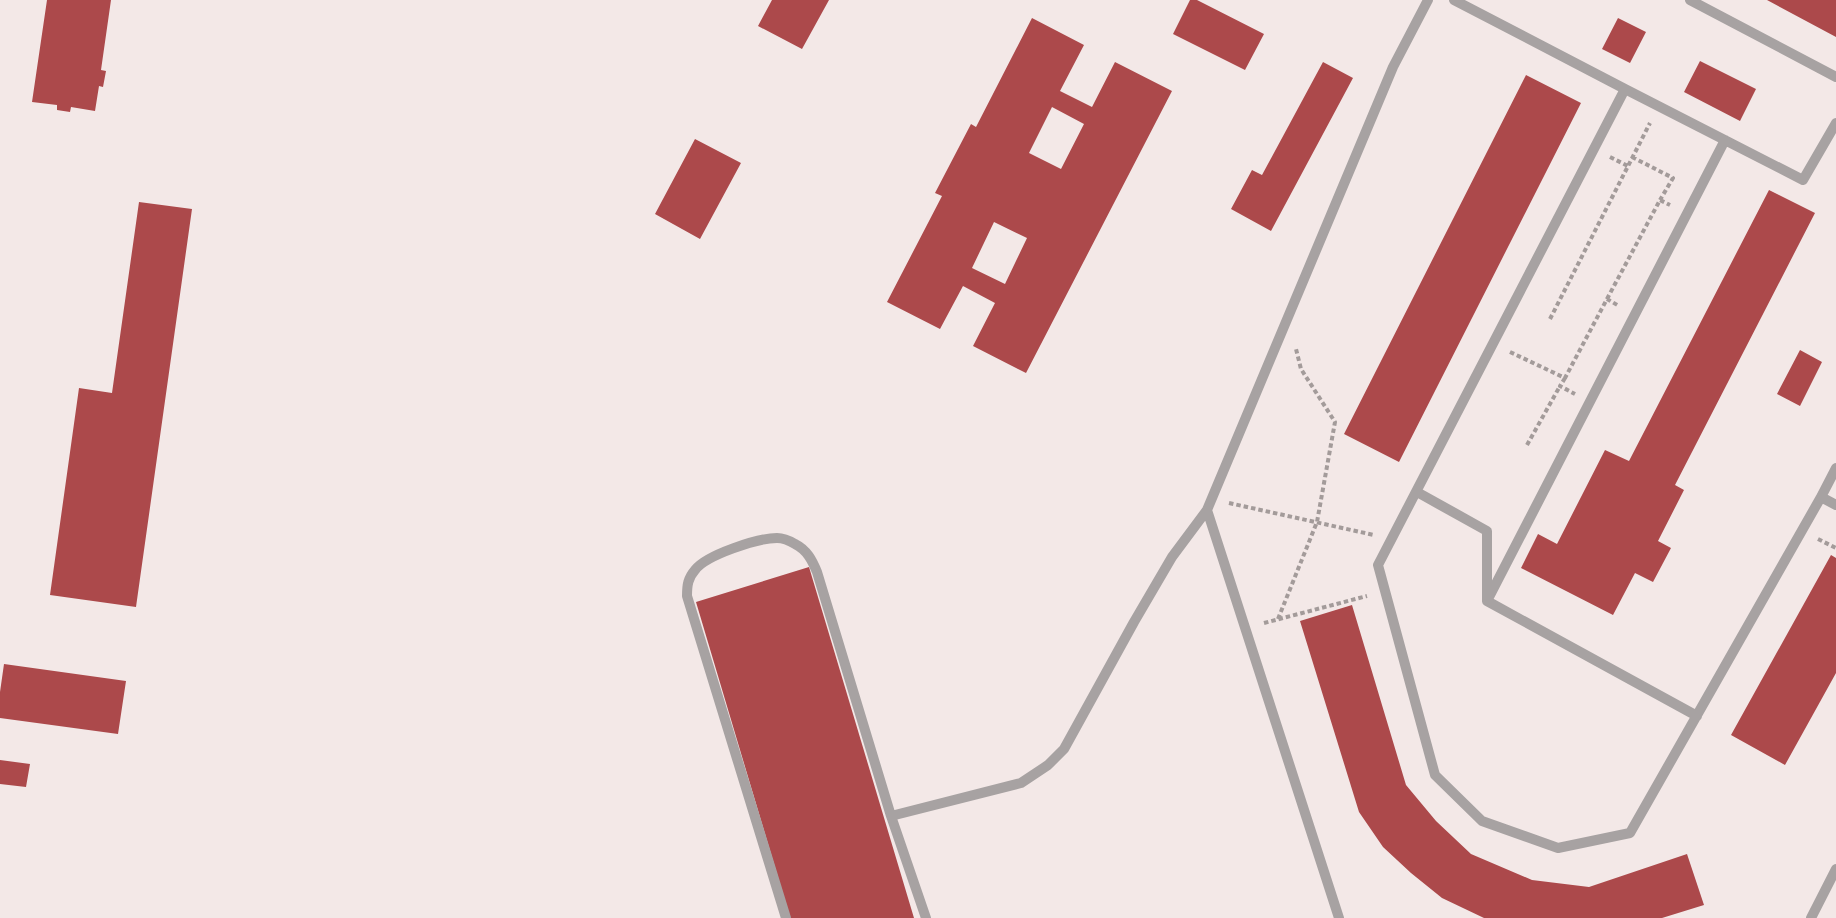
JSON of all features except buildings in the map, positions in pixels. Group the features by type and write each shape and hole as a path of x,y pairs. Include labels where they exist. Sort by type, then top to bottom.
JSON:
{"lane":[{"path":"891,816 1021,783 1048,765 1065,749 1134,621 1172,557 1210,505 1393,67 1428,0"},
{"path":"1454,0 1803,180 1836,123"},
{"path":"1690,0 1836,77"},
{"path":"1625,89 1378,566 1435,775 1482,821 1558,848 1630,833 1836,468"},
{"path":"1487,601 1725,140"},
{"path":"1417,492 1487,531 1487,601"},
{"path":"1821,497 1836,505"},
{"path":"1210,505 1246,629 1339,918"},
{"path":"786,918 687,596 687,583 696,568 717,555 745,544 778,538 795,544 810,555 891,816 926,918"},
{"path":"1487,601 1697,716"},
{"path":"1811,918 1836,869"}],"path":[{"path":"1550,319 1659,106"},
{"path":"1493,344 1565,378 1673,178 1632,157"},
{"path":"1660,200 1687,213"},
{"path":"1607,299 1635,314"},
{"path":"1278,619 1317,522 1335,422 1300,369 1289,316"},
{"path":"1527,445 1560,386"},
{"path":"1210,505 1317,522 1393,538"},
{"path":"1246,629 1385,592"}]}
